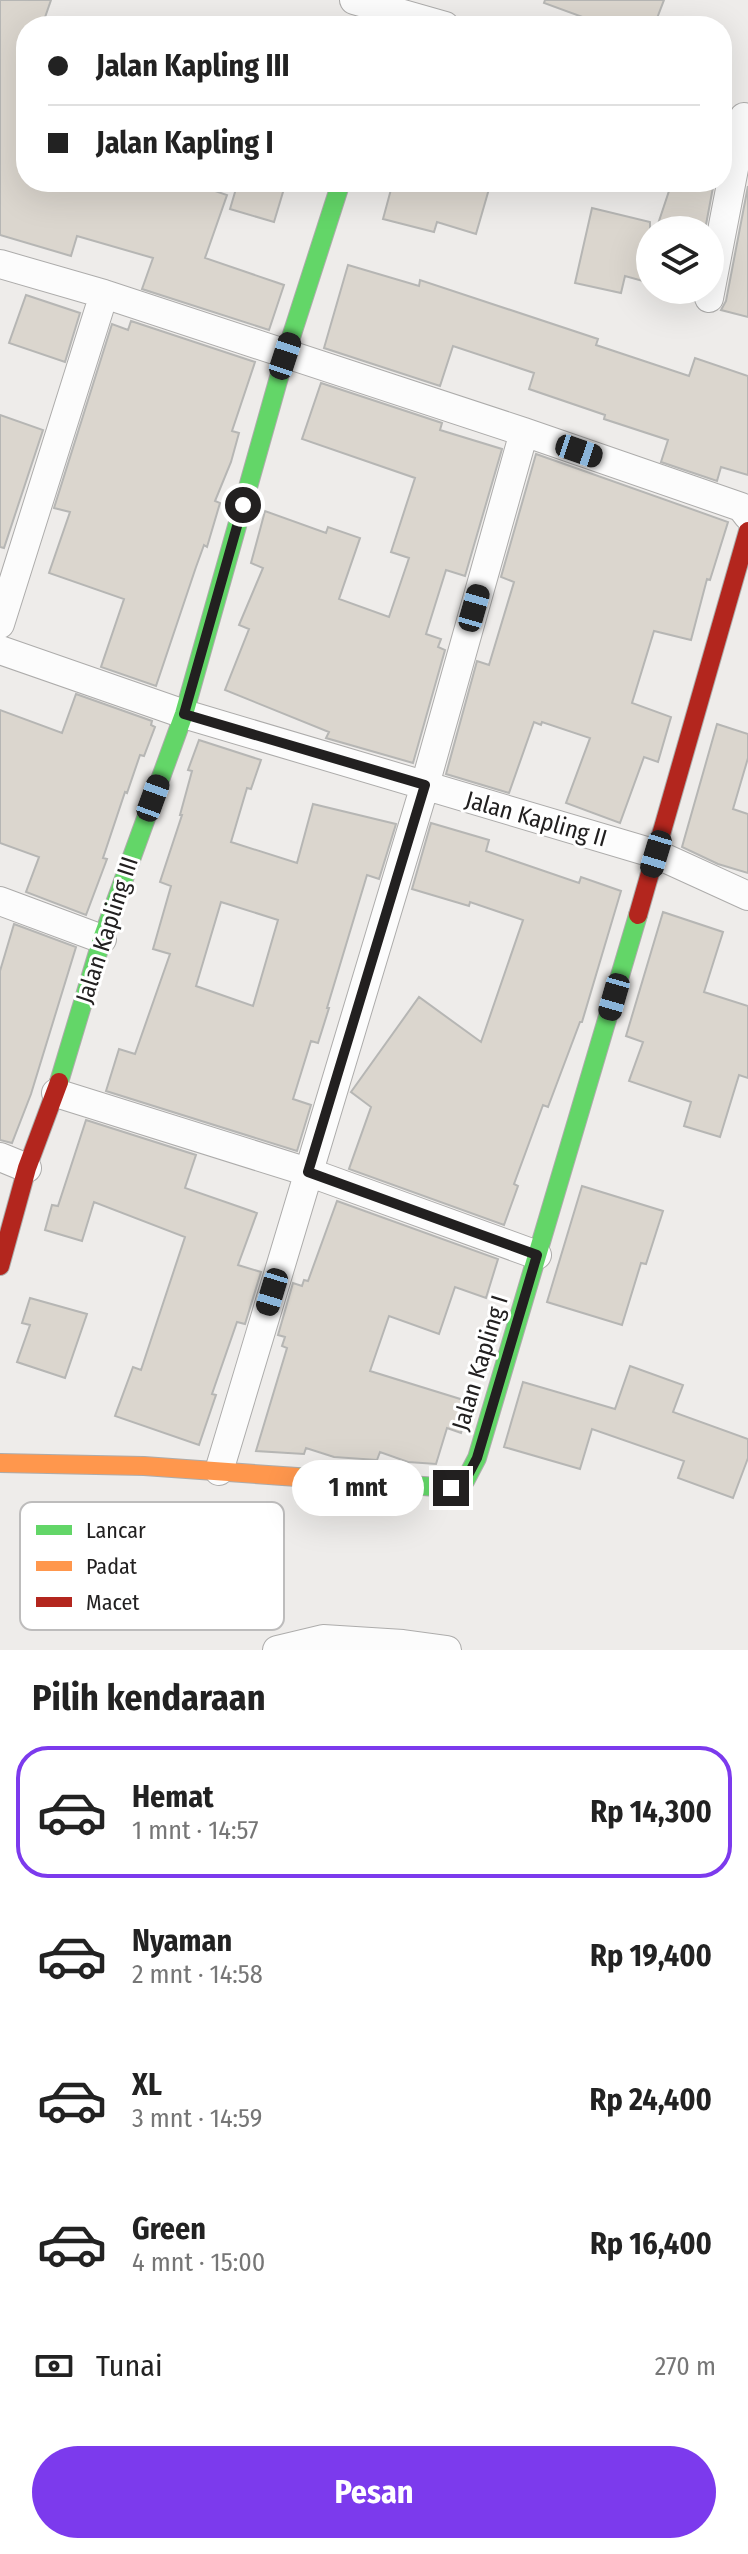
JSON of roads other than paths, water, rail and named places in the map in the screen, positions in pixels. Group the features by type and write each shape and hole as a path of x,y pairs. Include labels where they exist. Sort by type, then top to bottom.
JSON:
{"street":[{"path":"354,0 389,16"},
{"path":"732,153 738,115"},
{"name":"Jalan Kapling III","path":"0,1266 27,1168 56,1093 102,939 184,714 285,356 338,192"},
{"path":"722,216 726,192"},
{"path":"0,264 104,294 285,356 524,432 741,507 748,516"},
{"path":"0,624 104,294"},
{"path":"219,1471 425,785 524,432"},
{"name":"Jalan Kapling I","path":"0,1463 144,1466 451,1488 465,1481 477,1458 748,531"},
{"name":"Jalan Kapling II","path":"0,650 184,714 656,854 748,896"},
{"path":"0,901 102,939"},
{"path":"56,1093 308,1172 537,1255"},
{"path":"0,1157 27,1168"},
{"path":"277,1650 323,1639 447,1650"}]}
